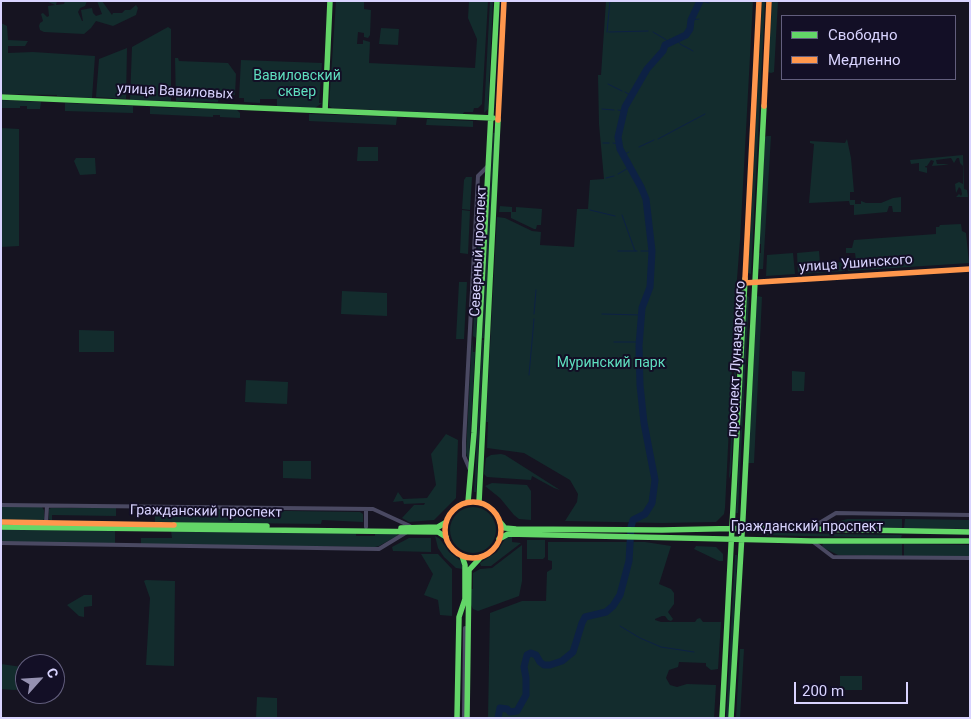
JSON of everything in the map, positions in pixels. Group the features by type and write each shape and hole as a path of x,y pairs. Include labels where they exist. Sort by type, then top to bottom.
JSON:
{"main road":[{"path":"325,111 330,1"},
{"name":"Северный проспект","path":"468,502 474,433 497,1"},
{"name":"Северный проспект","path":"479,502 504,1"},
{"name":"проспект Луначарского","path":"722,718 759,1"},
{"name":"проспект Луначарского","path":"731,718 742,539 768,1"},
{"name":"улица Вавиловых","path":"1,97 498,118"},
{"name":"улица Ушинского","path":"744,284 970,269"},
{"path":"482,556 473,558 462,556 452,549 446,537 445,523 454,509 468,502 479,502 492,509 505,528 620,533"},
{"name":"Гражданский проспект","path":"1,522 46,525 409,529 438,527 445,523"},
{"path":"466,718 469,570 472,564 492,550 499,540 501,534 500,522"},
{"name":"Гражданский проспект","path":"1,526 366,527 438,532 446,537"},
{"name":"Гражданский проспект","path":"643,533 731,528 970,532"},
{"path":"499,540 508,534 643,533"},
{"name":"Гражданский проспект","path":"643,533 730,539 811,541 970,541"},
{"path":"457,718 458,617 465,599 465,565 462,556"}],"street":[{"path":"470,470 464,452 478,176 488,166"},
{"path":"1,505 366,509 366,527"},
{"path":"46,525 47,506"},
{"name":"Гражданский проспект","path":"366,509 375,509 409,529"},
{"path":"808,530 836,513 970,515"},
{"path":"1,543 379,549 409,529"},
{"path":"811,541 833,557 970,558"},
{"path":"465,599 466,718"}],"green space":[{"path":"46,1 57,1 56,5 64,4 65,1 87,1 85,6 80,8 78,12 82,21 81,10 92,8 96,16 102,14 97,1 102,1 112,15 113,13 122,13 125,10 130,10 136,5 138,8 136,15 113,26 96,21 84,34 44,32 40,30 39,26 43,21 41,14 49,16 48,6 55,5"},
{"path":"336,1 364,1 364,9 371,10 370,35 368,38 364,37 364,33 358,32 357,44 363,44 363,40 370,42 369,63 475,68 477,39 468,18 469,1 488,1 482,104 478,108 474,108 473,112 464,112 463,114 332,108 329,106"},
{"path":"490,1 493,1 488,109 484,113"},
{"name":"Муринский парк","path":"606,1 753,1 725,508 724,514 716,522 565,521 577,502 578,494 570,480 524,453 487,448 488,422 486,422 497,217 505,218 532,231 541,232 540,245 574,247 577,209 588,209 590,180 604,179 599,124 598,75 601,75"},
{"path":"762,1 765,1 751,274 748,273"},
{"path":"772,1 778,1 774,72 771,73 768,72"},
{"path":"1,23 7,26 8,40 28,41 25,46 8,46 8,53 33,52 95,56 92,98 1,94"},
{"path":"168,27 171,29 171,101 130,100 132,47"},
{"path":"381,28 399,29 398,45 379,44"},
{"path":"127,48 126,99 96,97 99,59"},
{"name":"Вавиловский сквер","path":"175,58 178,58 179,61 228,63 236,74 235,95 219,94 218,102 176,101"},
{"name":"Вавиловский сквер","path":"241,60 322,63 319,103 322,103 315,108 277,106 277,99 260,99 260,103 244,102 244,98 239,98"},
{"path":"1,100 41,102 40,109 27,109 27,106 1,108"},
{"path":"65,103 133,106 133,113 65,111"},
{"path":"150,107 237,110 240,113 240,118 220,117 220,115 213,115 213,117 150,114"},
{"path":"309,114 397,117 396,125 309,121"},
{"path":"427,119 473,121 473,127 426,125"},
{"path":"1,128 19,129 19,246 1,247"},
{"path":"493,133 495,133 484,338 482,338"},
{"path":"771,136 763,269 758,269 759,253 761,253 761,244 759,244 765,137"},
{"path":"847,139 854,192 850,192 850,200 855,200 855,204 861,204 861,201 881,203 901,197 901,212 893,212 892,206 889,206 887,212 854,215 854,205 850,205 849,201 809,203 814,144 810,143 810,141 845,143"},
{"path":"358,147 378,147 378,161 357,161"},
{"path":"963,155 964,189 967,190 968,197 956,197 962,194 959,187 956,193 955,184 959,182 963,184 963,166 959,158 954,163 951,158 936,160 937,164 949,164 932,166 934,161 931,160 925,166 927,167 927,173 919,171 919,163 911,164 910,160"},
{"path":"76,158 95,158 96,174 80,175 74,161"},
{"path":"466,177 472,177 470,210 462,209 464,180"},
{"path":"500,206 512,207 512,212 516,212 516,207 542,209 541,225 537,225 536,229 534,229 511,218 511,212 499,212"},
{"path":"462,210 470,211 468,254 460,253"},
{"path":"961,224 962,231 966,233 969,263 848,271 847,262 856,261 855,253 846,253 846,248 852,248 854,240 936,234 936,227 940,225"},
{"path":"478,239 481,240 476,338 473,336"},
{"path":"819,251 820,264 844,262 845,271 798,274 797,253"},
{"path":"793,253 795,274 766,276 767,255"},
{"path":"459,282 467,282 464,339 456,339"},
{"path":"342,291 387,293 387,316 341,314"},
{"path":"747,296 749,297 738,513 736,513"},
{"path":"757,296 762,297 754,463 748,463"},
{"path":"737,313 739,313 731,473 729,479"},
{"path":"79,330 114,331 114,352 79,352"},
{"path":"472,338 473,352 475,352 468,459 466,452"},
{"path":"482,340 484,340 476,492 474,492"},
{"path":"792,371 805,372 804,391 792,391"},
{"path":"246,380 288,382 287,404 245,402"},
{"path":"446,434 458,440 456,498 434,520 409,522 402,518 414,505 424,505 425,503 404,504 403,501 393,502 398,492 403,499 427,498 436,485 431,454"},
{"path":"501,454 560,490 532,476 531,480 487,477 484,474 486,458 491,455"},
{"path":"283,461 311,461 311,479 283,478"},
{"path":"492,483 527,485 531,491 531,520 519,519 514,515 500,498 485,486"},
{"path":"1,507 42,507 44,519 42,521 1,520"},
{"path":"469,507 477,507 486,511 492,517 496,530 492,543 486,549 477,553 469,553 460,549 454,543 450,534 450,526 454,517 460,511"},
{"path":"116,508 116,516 52,515 52,521 49,519 49,509"},
{"path":"155,509 360,512 363,514 363,522 322,520 321,524 155,522"},
{"path":"847,519 902,519 902,528 822,526"},
{"path":"905,519 970,520 970,529 904,528"},
{"path":"1,528 115,530 115,543 1,542"},
{"path":"171,531 356,533 356,536 375,536 375,533 397,534 397,536 375,547 141,544 141,538 172,538"},
{"path":"777,533 902,535 901,538 756,535"},
{"path":"435,536 440,539 449,552 462,562 463,569 456,568 444,557 438,548"},
{"path":"507,537 512,537 512,542 521,543 491,566 481,566 480,563 497,552"},
{"path":"409,538 431,538 431,552 393,551 392,547"},
{"path":"527,540 545,540 545,557 543,559 527,559"},
{"path":"548,542 645,542 671,546 659,584 671,589 674,593 674,604 668,612 673,619 671,621 662,616 655,620 661,622 695,622 700,618 703,622 721,622 718,669 711,670 706,666 706,663 679,662 678,667 669,670 666,678 670,685 677,687 687,684 716,685 714,718 488,718 490,613 522,601 546,601 547,572 552,569 552,561 548,560"},
{"path":"823,543 902,544 902,556 838,555 822,547"},
{"path":"904,544 970,545 970,557 904,556"},
{"path":"522,545 522,581 519,596 478,611 473,609 471,605 471,589 473,589 473,573 480,569 492,568"},
{"path":"696,546 716,547 723,554 723,561 719,561 694,549"},
{"path":"421,554 438,554 452,569 452,616 440,615 438,600 424,595 433,574"},
{"path":"735,555 737,555 729,718 726,718"},
{"path":"144,581 175,581 174,666 146,665 150,598"},
{"path":"84,595 92,595 92,606 84,607 84,617 79,616 67,605"},
{"path":"740,649 744,649 740,718 736,718"},
{"path":"1,664 15,666 15,690 1,689"},
{"path":"840,676 862,676 862,690 840,690"},
{"path":"257,697 277,698 277,718 256,718"}],"waterway":[{"path":"607,32 610,1"},
{"path":"498,718 500,708 507,709 510,712 517,711 526,695 524,667 527,655 531,653 536,655 544,665 562,661 573,652 585,617 606,612 613,606 620,595 629,561 633,520 645,514 652,503 655,480 644,423 640,385 639,346 642,308 650,287 652,251 646,199 620,149 618,137 625,107 647,69 663,51 665,45 686,35 700,1"},
{"path":"702,1 709,3"},
{"path":"691,20 699,19"},
{"path":"609,32 648,31"},
{"path":"653,32 670,43"},
{"path":"677,40 680,44 693,51"},
{"path":"608,84 622,91"},
{"path":"625,92 632,96"},
{"path":"602,109 614,110"},
{"path":"618,110 624,111"},
{"path":"658,139 705,114"},
{"path":"639,147 654,140"},
{"path":"603,143 609,143"},
{"path":"613,143 619,144"},
{"path":"623,155 629,152"},
{"path":"618,174 630,167"},
{"path":"606,178 614,176"},
{"path":"590,210 615,216"},
{"path":"622,215 635,251 637,251"},
{"path":"618,251 635,251"},
{"path":"641,251 652,251"},
{"path":"534,314 536,290"},
{"path":"602,314 641,315"},
{"path":"529,375 534,319"},
{"path":"614,342 639,342"},
{"path":"620,626 640,638 661,647 694,652"}],"traffic: fast":[{"path":"325,111 330,1"},
{"path":"468,502 474,433 497,1"},
{"path":"1,97 493,118"},
{"path":"731,718 764,106"},
{"path":"479,502 498,120"},
{"path":"722,718 745,279"},
{"path":"500,522 505,528 516,529 662,530 754,528 970,532"},
{"path":"401,528 438,527 445,523"},
{"path":"174,525 267,526"},
{"path":"1,527 438,532 446,537"},
{"path":"499,539 508,534 811,541 970,541"},
{"path":"457,718 459,617 465,599 465,565 462,556"},
{"path":"467,718 469,570 481,557"}],"traffic: slow":[{"path":"498,120 504,1"},
{"path":"745,279 759,1"},
{"path":"764,106 769,1"},
{"path":"744,283 970,269"},
{"path":"468,502 478,502 493,510 499,519 501,530 499,541 493,550 478,558 468,558 457,553 450,546 445,535 445,525 450,514 457,507 468,502"},
{"path":"1,522 174,525"}]}
